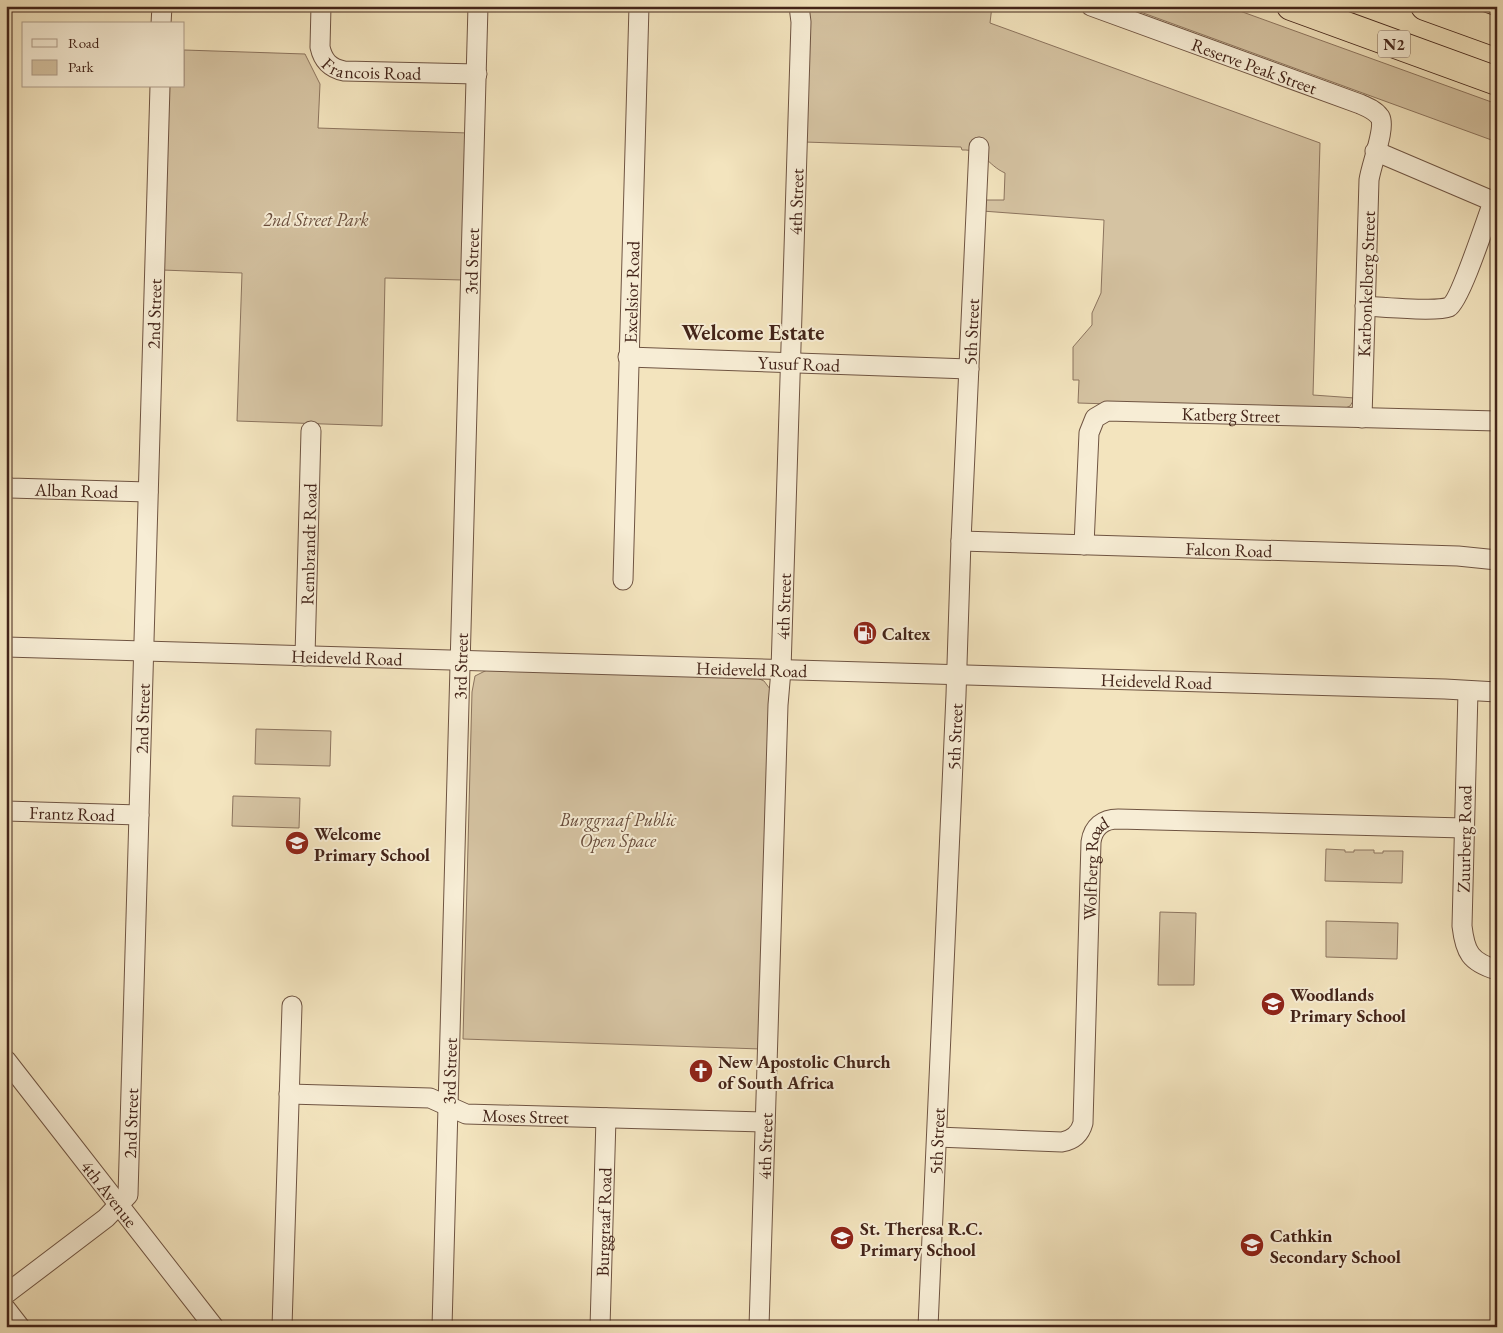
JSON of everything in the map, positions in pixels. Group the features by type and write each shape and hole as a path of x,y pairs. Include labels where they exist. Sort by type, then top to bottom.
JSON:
{"highway":[{"name":"N2","path":"1291,6 1497,82"},
{"path":"1425,6 1497,32"}],"street":[{"path":"161,22 162,6"},
{"name":"Francois Road","path":"321,6 321,53 327,63 337,69 344,71 477,74"},
{"name":"3rd Street","path":"442,1327 478,6"},
{"name":"Excelsior Road","path":"622,580 639,6"},
{"name":"4th Street","path":"759,1327 777,715 791,363 801,22 799,6"},
{"name":"Reserve Peak Street","path":"1091,6 1374,110 1382,122 1382,131 1375,151"},
{"name":"2nd Street","path":"6,1294 106,1218 128,1195 160,88"},
{"name":"5th Street","path":"928,1327 979,147"},
{"path":"1365,306 1447,308 1452,305 1461,290 1495,203 1375,151"},
{"name":"Karbonkelberg Street","path":"1362,418 1369,180 1375,151"},
{"name":"Yusuf Road","path":"628,357 969,369"},
{"name":"Katberg Street","path":"1084,545 1089,433 1095,418 1107,411 1497,421"},
{"name":"Rembrandt Road","path":"305,656 311,430"},
{"name":"Alban Road","path":"6,486 10,488 148,492"},
{"name":"Falcon Road","path":"961,541 1448,556 1497,560"},
{"name":"Heideveld Road","path":"6,646 1497,692"},
{"name":"Zuurberg Road","path":"1468,691 1462,926 1464,942 1468,953 1478,963 1497,970"},
{"name":"Frantz Road","path":"6,811 139,815"},
{"name":"Wolfberg Road","path":"937,1137 1062,1142 1073,1138 1081,1129 1084,1113 1091,842 1094,830 1104,822 1118,820 1464,828"},
{"path":"282,1327 292,1006"},
{"name":"4th Avenue","path":"6,1060 214,1327"},
{"name":"Moses Street","path":"289,1094 430,1098 466,1114 765,1122"},
{"name":"Burggraaf Road","path":"600,1327 606,1118"},
{"path":"6,1309 20,1327"}],"green space":[{"path":"805,6 992,6 990,23 1320,143 1313,395 1355,398 1350,406 1339,411 1078,403 1079,380 1073,380 1073,347 1092,325 1092,313 1101,293 1104,220 982,211 983,200 1004,200 1005,173 981,155 969,150 962,150 961,147 804,142"},
{"path":"1124,6 1226,6 1497,104 1497,142"},
{"name":"2nd Street Park","path":"185,50 305,54 320,84 318,128 468,133 463,280 385,278 382,426 237,421 242,273 162,270 167,88 185,88"},
{"name":"Burggraaf Public Open Space","path":"487,670 755,677 764,681 770,689 761,1049 463,1039 472,692 475,676"},
{"path":"256,729 331,731 330,766 255,764"},
{"path":"233,796 300,798 299,828 232,826"},
{"path":"1326,849 1345,850 1345,852 1374,850 1374,853 1403,851 1402,883 1325,881"},
{"path":"1160,912 1196,913 1194,985 1158,985"},
{"path":"1326,921 1398,923 1397,959 1326,957"}],"place":[{"name":"Caltex","path":"865,633"},
{"name":"Welcome Primary School","path":"297,843"},
{"name":"Woodlands Primary School","path":"1273,1004"},
{"name":"New Apostolic Church of South Africa","path":"701,1071"},
{"name":"St. Theresa R.C. Primary School","path":"842,1238"},
{"name":"Cathkin Secondary School","path":"1252,1245"}],"district":[{"name":"Welcome Estate","path":"753,332"}]}
